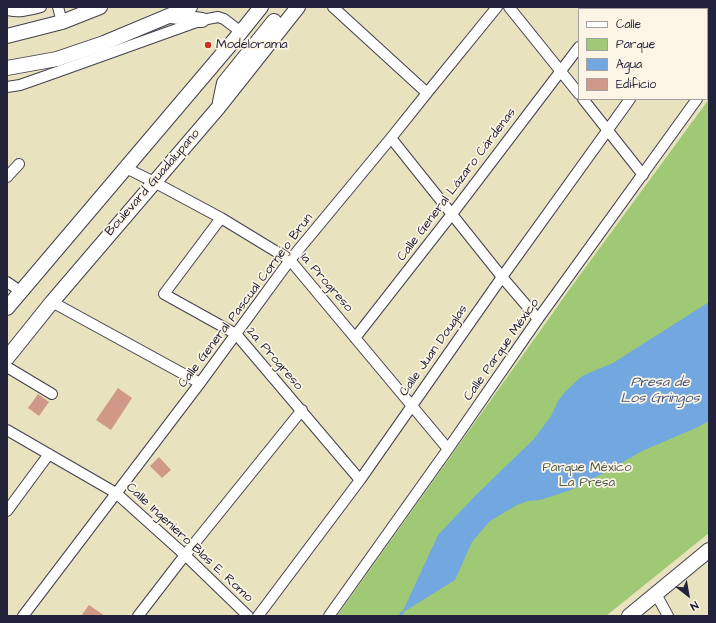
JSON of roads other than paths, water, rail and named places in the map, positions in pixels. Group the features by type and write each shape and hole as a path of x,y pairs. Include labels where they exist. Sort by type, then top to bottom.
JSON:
{"main road":[{"path":"7,36 62,22 100,7"},
{"path":"7,68 57,59 104,43 190,7"},
{"path":"7,308 261,7"},
{"path":"218,108 224,83 286,7"},
{"name":"Boulevard Guadalupano","path":"7,358 52,302 218,108 298,7"},
{"path":"169,16 202,20"},
{"path":"628,616 709,550"}],"street":[{"path":"7,10 12,12 41,7"},
{"path":"58,7 62,22"},
{"path":"333,7 427,92"},
{"name":"Calle General Pascual Cornejo Brun","path":"23,616 200,383 290,260 497,7"},
{"path":"509,7 578,93"},
{"path":"7,87 20,85 202,20 218,17 224,19 241,32"},
{"name":"Calle General Lázaro Cárdenas","path":"355,338 452,214 578,48"},
{"path":"584,100 643,175"},
{"name":"Calle Juan Douglas","path":"258,616 360,480 502,277 629,100"},
{"name":"Calle Parque México","path":"328,616 448,449 538,319 696,100"},
{"path":"391,138 502,277 538,319"},
{"path":"7,177 19,164"},
{"name":"1a. Progreso","path":"126,168 221,218 290,260 448,449"},
{"name":"2a. Progreso","path":"221,218 164,294 236,334 360,480"},
{"path":"7,282 20,292"},
{"path":"52,302 200,383"},
{"path":"7,367 52,394"},
{"path":"138,616 184,555 302,410"},
{"name":"Calle Ingeniero Blas E. Romo","path":"7,430 116,493 248,616"},
{"path":"7,511 49,454"},
{"path":"656,594 668,616"}],"water":[{"name":"Presa de Los Gringos","path":"709,302 709,421 642,451 571,490 540,500 528,501 517,505 490,521 472,542 455,580 402,613 438,535 477,494 534,439 551,416 558,401 566,391 582,376 613,363"}],"place":[{"name":"Modelorama","path":"208,45"}],"park label":[{"name":"Parque México La Presa","path":"587,476"}]}
